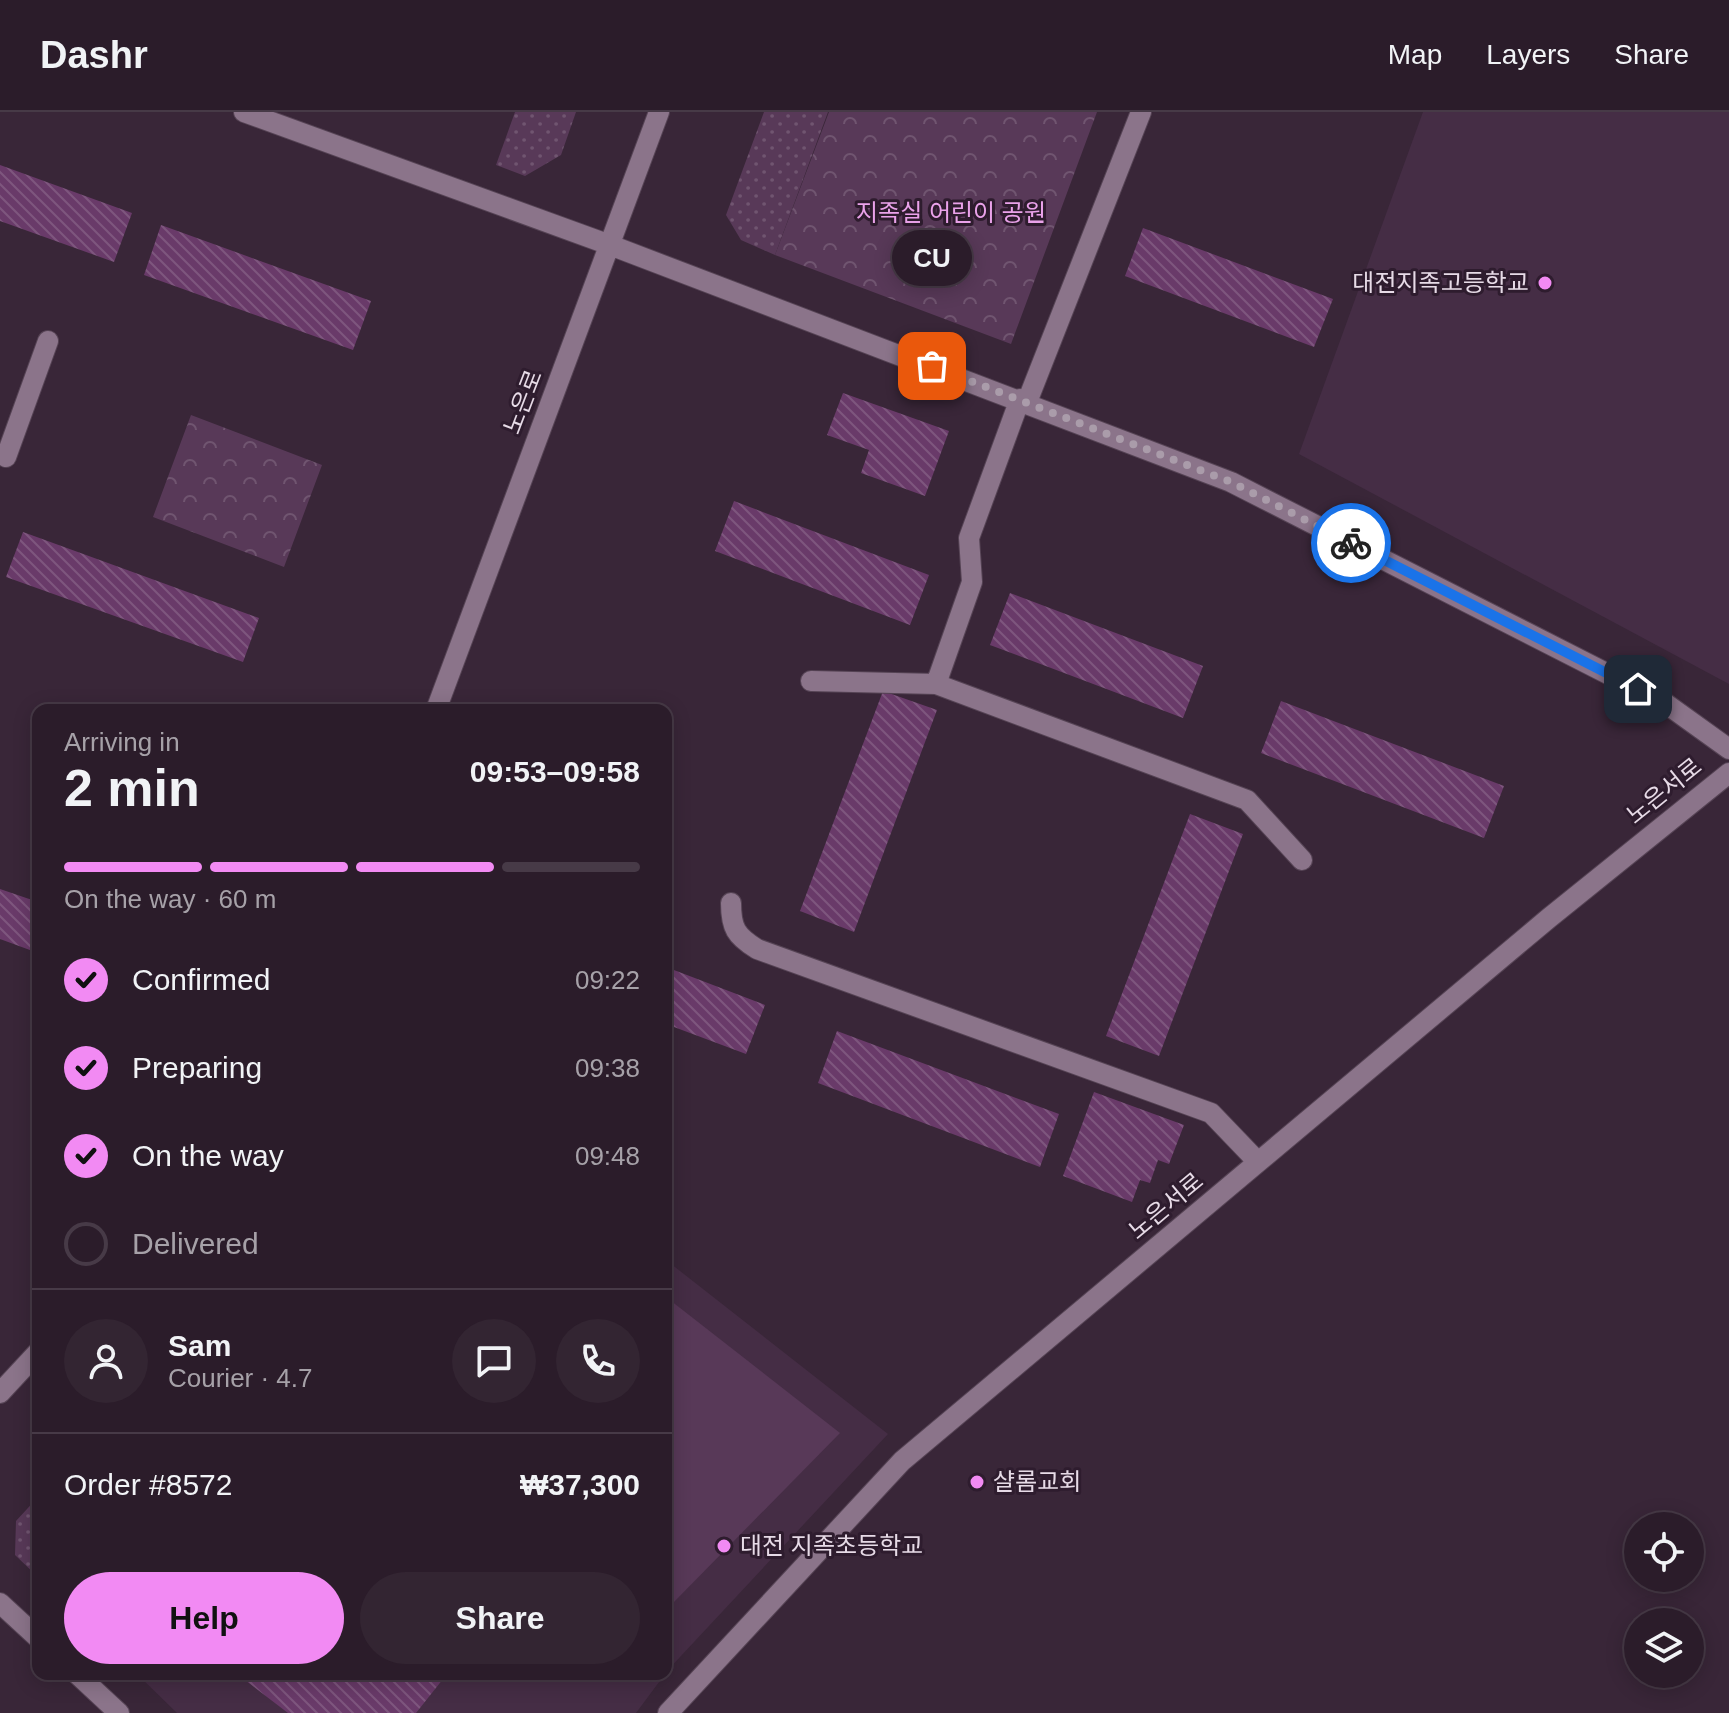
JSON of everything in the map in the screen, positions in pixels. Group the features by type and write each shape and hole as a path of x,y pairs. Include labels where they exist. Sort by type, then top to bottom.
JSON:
{"street":[{"path":"244,112 610,245 1023,400 1231,482 1665,703 1729,749"},
{"name":"노은로","path":"438,704 659,112"},
{"path":"936,684 972,582 969,538 1141,112"},
{"path":"2,462 48,341"},
{"path":"811,681 936,684 1247,800 1302,860"},
{"name":"노은서로","path":"668,1713 902,1461 1729,773"},
{"path":"731,903 731,924 738,937 757,949 1211,1113 1258,1162"},
{"path":"0,1393 32,1358"},
{"path":"0,1603 32,1632"},
{"path":"83,1680 119,1713"}],"shaded area":[{"name":"대전지족고등학교","path":"1423,112 1729,112 1729,684 1299,454"},
{"name":"대전 지족초등학교","path":"672,1265 888,1434 672,1666"},
{"path":"143,1680 661,1680 636,1713 177,1713"}],"green space":[{"path":"515,112 576,112 561,155 525,176 496,165"},
{"path":"764,112 828,112 775,255 741,240 726,215"},
{"name":"지족실 어린이 공원","path":"829,112 1097,112 1011,344 775,255"},
{"path":"191,415 322,465 284,567 153,517"},
{"path":"672,1302 840,1433 672,1604"},
{"path":"32,1504 32,1571 15,1555 16,1521"}],"building":[{"path":"0,165 132,213 114,262 0,221"},
{"path":"161,225 371,301 353,350 144,275"},
{"path":"1143,228 1333,299 1314,347 1125,276"},
{"path":"843,393 949,431 925,496 861,473 869,450 827,435"},
{"path":"734,501 929,575 910,625 715,551"},
{"path":"23,532 259,618 243,662 6,577"},
{"path":"1010,593 1203,666 1183,718 990,645"},
{"path":"883,691 937,710 854,932 800,911"},
{"path":"1281,701 1504,786 1484,838 1261,753"},
{"path":"1190,814 1243,834 1159,1056 1106,1036"},
{"path":"0,889 32,900 32,951 0,939"},
{"path":"672,969 765,1005 746,1054 672,1026"},
{"path":"837,1031 1059,1114 1040,1167 818,1083"},
{"path":"1094,1092 1184,1125 1169,1164 1158,1160 1150,1183 1140,1180 1132,1202 1063,1176"},
{"path":"245,1680 442,1680 416,1713 288,1713"}],"way so far":[{"path":"932,366 1231,482 1351,543"}],"place":[{"name":"대전지족고등학교","path":"1545,283"},
{"name":"CU","path":"932,366"},
{"name":"샬롬교회","path":"977,1482"},
{"name":"대전 지족초등학교","path":"724,1546"}],"route":[{"path":"1351,543 1638,689"}]}
